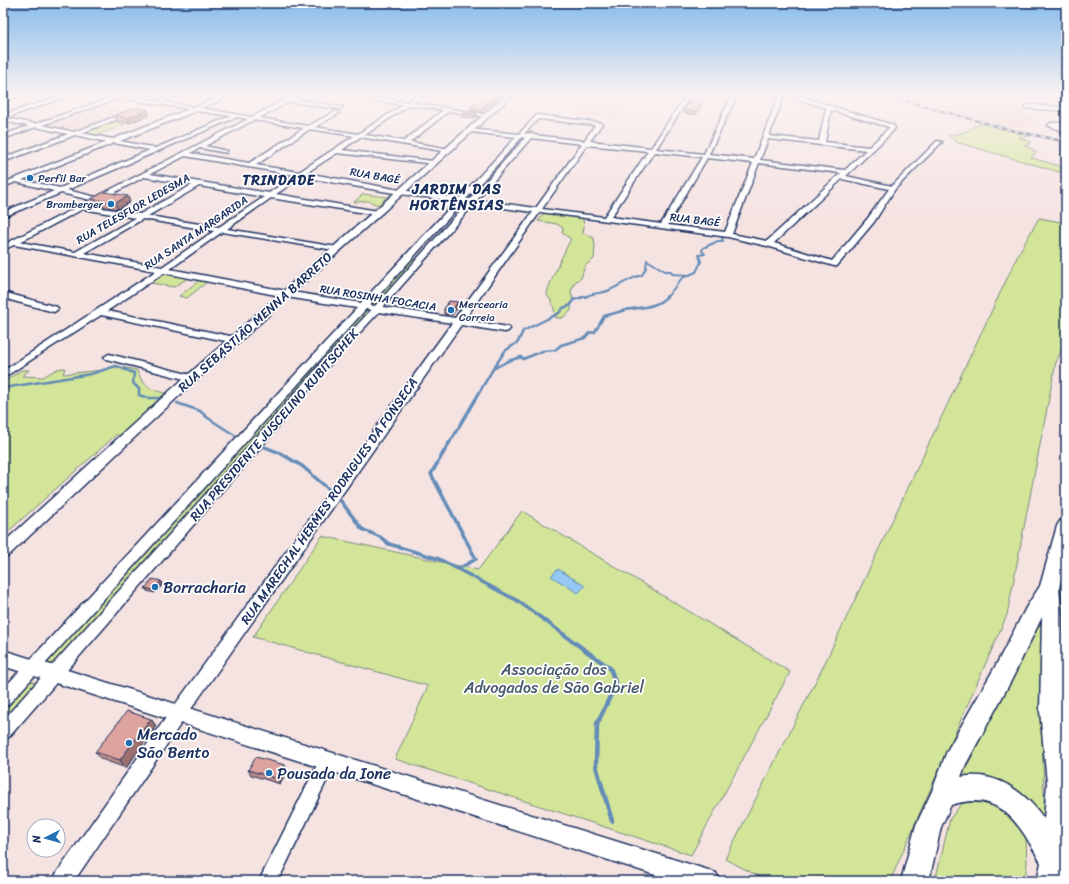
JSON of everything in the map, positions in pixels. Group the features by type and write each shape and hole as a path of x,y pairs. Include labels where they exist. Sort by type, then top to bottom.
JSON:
{"highway":[{"path":"914,881 929,825 943,795 956,759 1004,672 1034,612 1049,588 1066,526"},
{"path":"1049,588 1052,618 1051,710 1062,772 1053,871"},
{"path":"943,795 969,788 994,791 1004,795 1017,805 1028,818 1053,871"}],"main road":[{"name":"RUA SEBASTIÃO MENNA BARRETO","path":"3,552 192,378 463,136"},
{"path":"3,658 708,881"}],"street":[{"path":"3,160 65,136"},
{"name":"RUA BAGÉ","path":"90,136 157,150 251,165 400,192 728,235 769,244 834,264 871,220 893,188"},
{"path":"3,185 126,136"},
{"path":"3,215 189,136"},
{"path":"3,248 218,136"},
{"path":"251,165 295,136"},
{"path":"355,136 448,150"},
{"path":"405,143 414,136"},
{"name":"RUA PRESIDENTE JUSCELINO KUBITSCHEK","path":"3,700 520,136"},
{"name":"RUA PRESIDENTE JUSCELINO KUBITSCHEK","path":"3,732 257,445 323,367 377,310 530,136"},
{"path":"547,136 758,161 843,175 893,188 939,142"},
{"name":"RUA MARECHAL HERMES RODRIGUES DA FONSECA","path":"63,881 178,714 590,136"},
{"path":"606,219 661,136"},
{"path":"663,227 706,155 715,136"},
{"path":"822,143 823,136"},
{"path":"769,244 884,136"},
{"name":"RUA SANTA MARGARIDA","path":"3,375 163,270 301,174 359,137"},
{"path":"728,235 767,137 871,149"},
{"path":"199,146 225,152"},
{"path":"337,151 433,163"},
{"path":"502,156 512,157"},
{"path":"143,175 200,183 378,213"},
{"path":"3,178 96,199"},
{"name":"RUA TELESFLOR LEDESMA","path":"77,254 200,183"},
{"path":"82,207 337,249"},
{"path":"436,227 449,228"},
{"name":"RUA ROSINHA FOCACIA","path":"13,243 377,310 505,329"},
{"path":"409,256 423,258"},
{"path":"3,295 54,309"},
{"path":"100,312 235,340"},
{"path":"109,357 192,378"},
{"path":"268,881 328,761"}],"green space":[{"path":"949,136 1028,136 1019,137 1031,142 1030,144 1024,145 1035,151 1036,153 1031,157 1032,158 1066,168 1066,174 956,142"},
{"path":"503,157 508,158 472,199 466,198"},
{"path":"363,194 387,197 378,205 368,201 354,202"},
{"path":"544,213 553,213 559,216 573,215 583,219 583,233 594,238 594,259 585,266 581,278 575,282 571,291 573,300 571,311 562,318 556,318 552,303 547,295 553,276 571,239 562,233 563,228 557,224 538,221"},
{"path":"1039,218 1066,223 1066,340 1056,362 1007,615 890,881 768,881 725,859 823,667 1019,253"},
{"path":"410,259 417,260 375,306 368,305"},
{"path":"165,274 188,278 174,287 151,283"},
{"path":"200,280 207,282 187,298 179,296"},
{"path":"363,310 370,311 54,665 43,662"},
{"path":"116,366 137,370 141,379 147,386 165,393 121,436 116,435 3,536 3,382 22,370 29,370 22,376 43,377 57,369 65,368 63,374 103,370"},
{"name":"Associação dos Advogados de São Gabriel","path":"522,511 790,672 691,855 395,759 428,686 253,637 322,536 478,570"},
{"path":"1066,570 1066,718 1060,757 1060,610 1062,586"},
{"path":"1043,606 1041,701 1045,828 961,778 996,709"},
{"path":"26,680 39,684 3,724 3,705"},
{"path":"984,796 1016,818 1026,839 1027,863 1025,881 935,881 950,819 961,804"}],"water":[{"path":"558,569 585,586 578,593 551,576"}],"building":[{"path":"104,192 128,196 115,203 91,199"},
{"path":"449,301 458,302 452,310 444,309"},
{"path":"153,579 161,581 153,590 145,588"},
{"path":"127,711 151,719 120,760 95,752"},
{"name":"Pousada da Ione","path":"256,757 285,765 278,779 248,770"}],"waterway":[{"path":"667,297 682,278 696,272 701,262 699,255 705,254 702,251 703,248 718,241 723,241 722,237"},
{"path":"587,296 607,291 642,275 646,268 647,260 665,271 671,271 672,274 688,275"},
{"path":"493,369 505,351 518,342 523,331 559,313 563,308 571,305 573,300 587,296"},
{"path":"493,369 508,361 521,357 523,359 543,351 555,350 561,345 585,338 589,333 595,332 604,316 653,305 663,300 667,296"},
{"path":"3,388 91,374 116,366 134,373 133,383 139,389 139,395 149,398 160,398"},
{"path":"449,444 493,369"},
{"path":"177,403 200,411 208,418 239,438"},
{"path":"449,443 431,474 476,559 458,569"},
{"path":"260,445 280,453 302,466 333,493"},
{"path":"337,496 362,529 380,537 389,544 439,559 518,601 566,636"},
{"path":"564,635 610,668 616,684 597,724 596,766 612,821"}],"railway":[{"path":"1040,136 1062,141"}],"place":[{"name":"Perfil Bar","path":"30,178"},
{"name":"Bromberger","path":"111,204"},
{"name":"Mercearia Correia","path":"451,310"},
{"name":"Borracharia","path":"155,587"},
{"name":"Mercado São Bento","path":"129,743"},
{"name":"Pousada da Ione","path":"269,773"}],"district":[{"name":"TRINDADE","path":"279,180"},
{"name":"JARDIM DAS HORTÊNSIAS","path":"457,198"}]}
